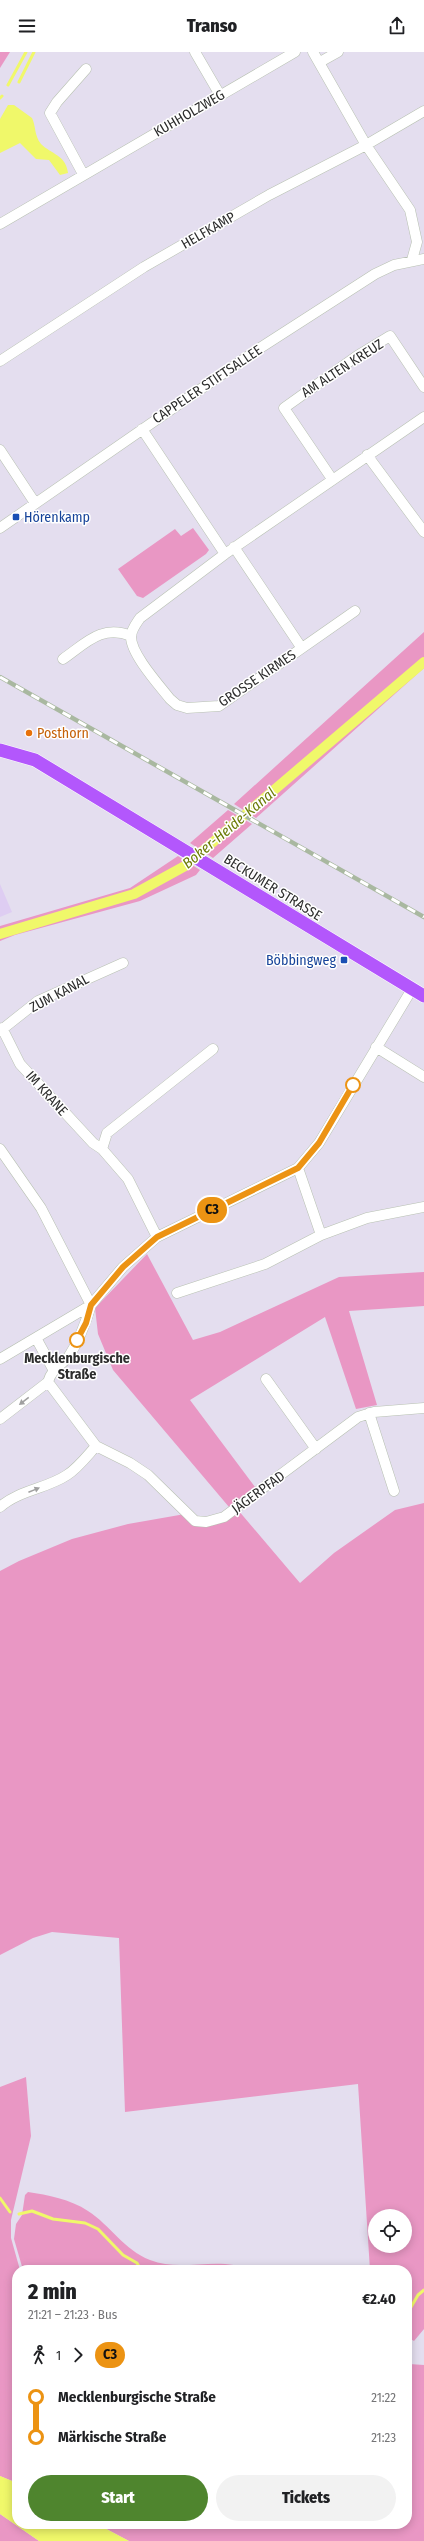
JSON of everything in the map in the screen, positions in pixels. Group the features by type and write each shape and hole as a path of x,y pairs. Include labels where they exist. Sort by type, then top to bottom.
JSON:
{"main road":[{"name":"BECKUMER STRASSE","path":"0,750 35,760 424,996"}],"street":[{"path":"195,52 220,95"},
{"name":"KUHHOLZWEG","path":"0,224 83,174 295,52"},
{"path":"313,52 366,145 410,210 417,242 412,260"},
{"path":"320,62 338,52"},
{"path":"83,174 50,113 57,102 86,69"},
{"name":"HELFKAMP","path":"0,361 144,267 269,194 366,145 424,111"},
{"name":"CAPPELER STIFTSALLEE","path":"0,528 142,429 375,274 394,265 412,260 424,259"},
{"name":"AM ALTEN KREUZ","path":"332,479 284,408 358,356 390,336 424,387"},
{"path":"63,659 102,632 111,631 131,636 140,618 234,547 424,417"},
{"path":"142,429 225,554"},
{"path":"0,450 36,503"},
{"path":"367,455 424,532"},
{"name":"GROSSE KIRMES","path":"234,547 301,647"},
{"name":"GROSSE KIRMES","path":"131,636 136,653 170,699 177,705 187,708 219,706 301,647 355,611"},
{"name":"ZUM KANAL","path":"1,1029 38,1001 123,963"},
{"path":"0,1360 91,1305 123,1267 157,1237 298,1168 319,1143 412,988"},
{"name":"IM KRANE","path":"1,1029 20,1064 93,1143 102,1149 128,1179 157,1237"},
{"path":"376,1047 424,1077"},
{"path":"102,1149 108,1133 213,1049"},
{"path":"0,1149 5,1154 41,1208 91,1305 86,1323 68,1357 53,1369 48,1382 0,1419"},
{"path":"298,1168 321,1235"},
{"path":"177,1293 265,1264 321,1235 367,1218 424,1207"},
{"path":"36,1338 53,1369"},
{"path":"266,1379 316,1449"},
{"path":"0,1507 12,1497 31,1491 68,1475 96,1446 48,1382"},
{"name":"JÄGERPFAD","path":"96,1446 130,1463 148,1475 195,1521 206,1522 224,1518 358,1417 369,1413 424,1408"},
{"path":"369,1413 394,1491"}],"shaded area":[{"path":"0,52 10,52 0,68"},
{"path":"8,105 14,105 32,118 39,141 64,162 68,173 60,175 49,160 36,159 20,143 0,153 0,119"},
{"path":"193,528 209,550 206,554 143,598 137,596 118,569 175,529 181,536"},
{"path":"424,632 424,668 256,818 234,804"},
{"path":"228,810 252,824 213,858 190,843"},
{"path":"178,856 200,870 196,875 140,901 15,935 0,941 0,926 130,888"},
{"path":"0,884 12,912 0,917"},
{"path":"147,1254 193,1340 220,1332 339,1277 424,1272 424,1306 349,1311 377,1405 356,1409 325,1317 190,1400 255,1487 229,1507 113,1370 98,1334 95,1308"},
{"path":"424,1503 424,2329 414,2341 412,2340 412,2265 370,2265 369,2253 412,2253 412,2209 368,2209 368,2239 358,2084 125,2112 119,1938 52,1932 33,1938 0,1955 0,1571 19,1561 72,1539 128,1524 185,1514 206,1523 238,1510 300,1583 334,1553 395,1510"},
{"path":"26,2077 31,2136 11,2220 11,2238 19,2265 12,2265 12,2481 0,2476 0,2087"},
{"path":"28,2192 59,2198 74,2203 96,2217 125,2244 141,2256 162,2264 175,2265 22,2265 14,2239 16,2224 22,2215 25,2195"},
{"path":"213,2264 232,2265 187,2265"},
{"path":"412,2364 424,2365 424,2541 129,2541 106,2529 412,2529"},
{"path":"0,2476 12,2481 12,2522 0,2514"},
{"path":"0,2514 12,2522 12,2529 22,2529 39,2541 0,2541"},
{"path":"22,2529 106,2529 129,2541 39,2541"}],"waterway":[{"path":"8,85 26,52"},
{"path":"19,82 34,52"},
{"name":"Boker-Heide-Kanal","path":"0,934 134,894 185,866 424,662"},
{"path":"0,2198 10,2212"},
{"path":"19,2214 32,2211 53,2219 85,2223 98,2229 123,2255 138,2265"},
{"path":"412,2305 418,2295 424,2290"}],"railway":[{"path":"0,677 424,917"}],"bus line":[{"name":"C3","path":"77,1340 86,1323 91,1305 123,1267 157,1237 298,1168 319,1143 353,1085"}],"place":[{"name":"Hörenkamp","path":"16,517"},
{"name":"Posthorn","path":"29,733"},
{"name":"Böbbingweg","path":"344,960"},
{"name":"Mecklenburgische Straße","path":"77,1340"}]}
